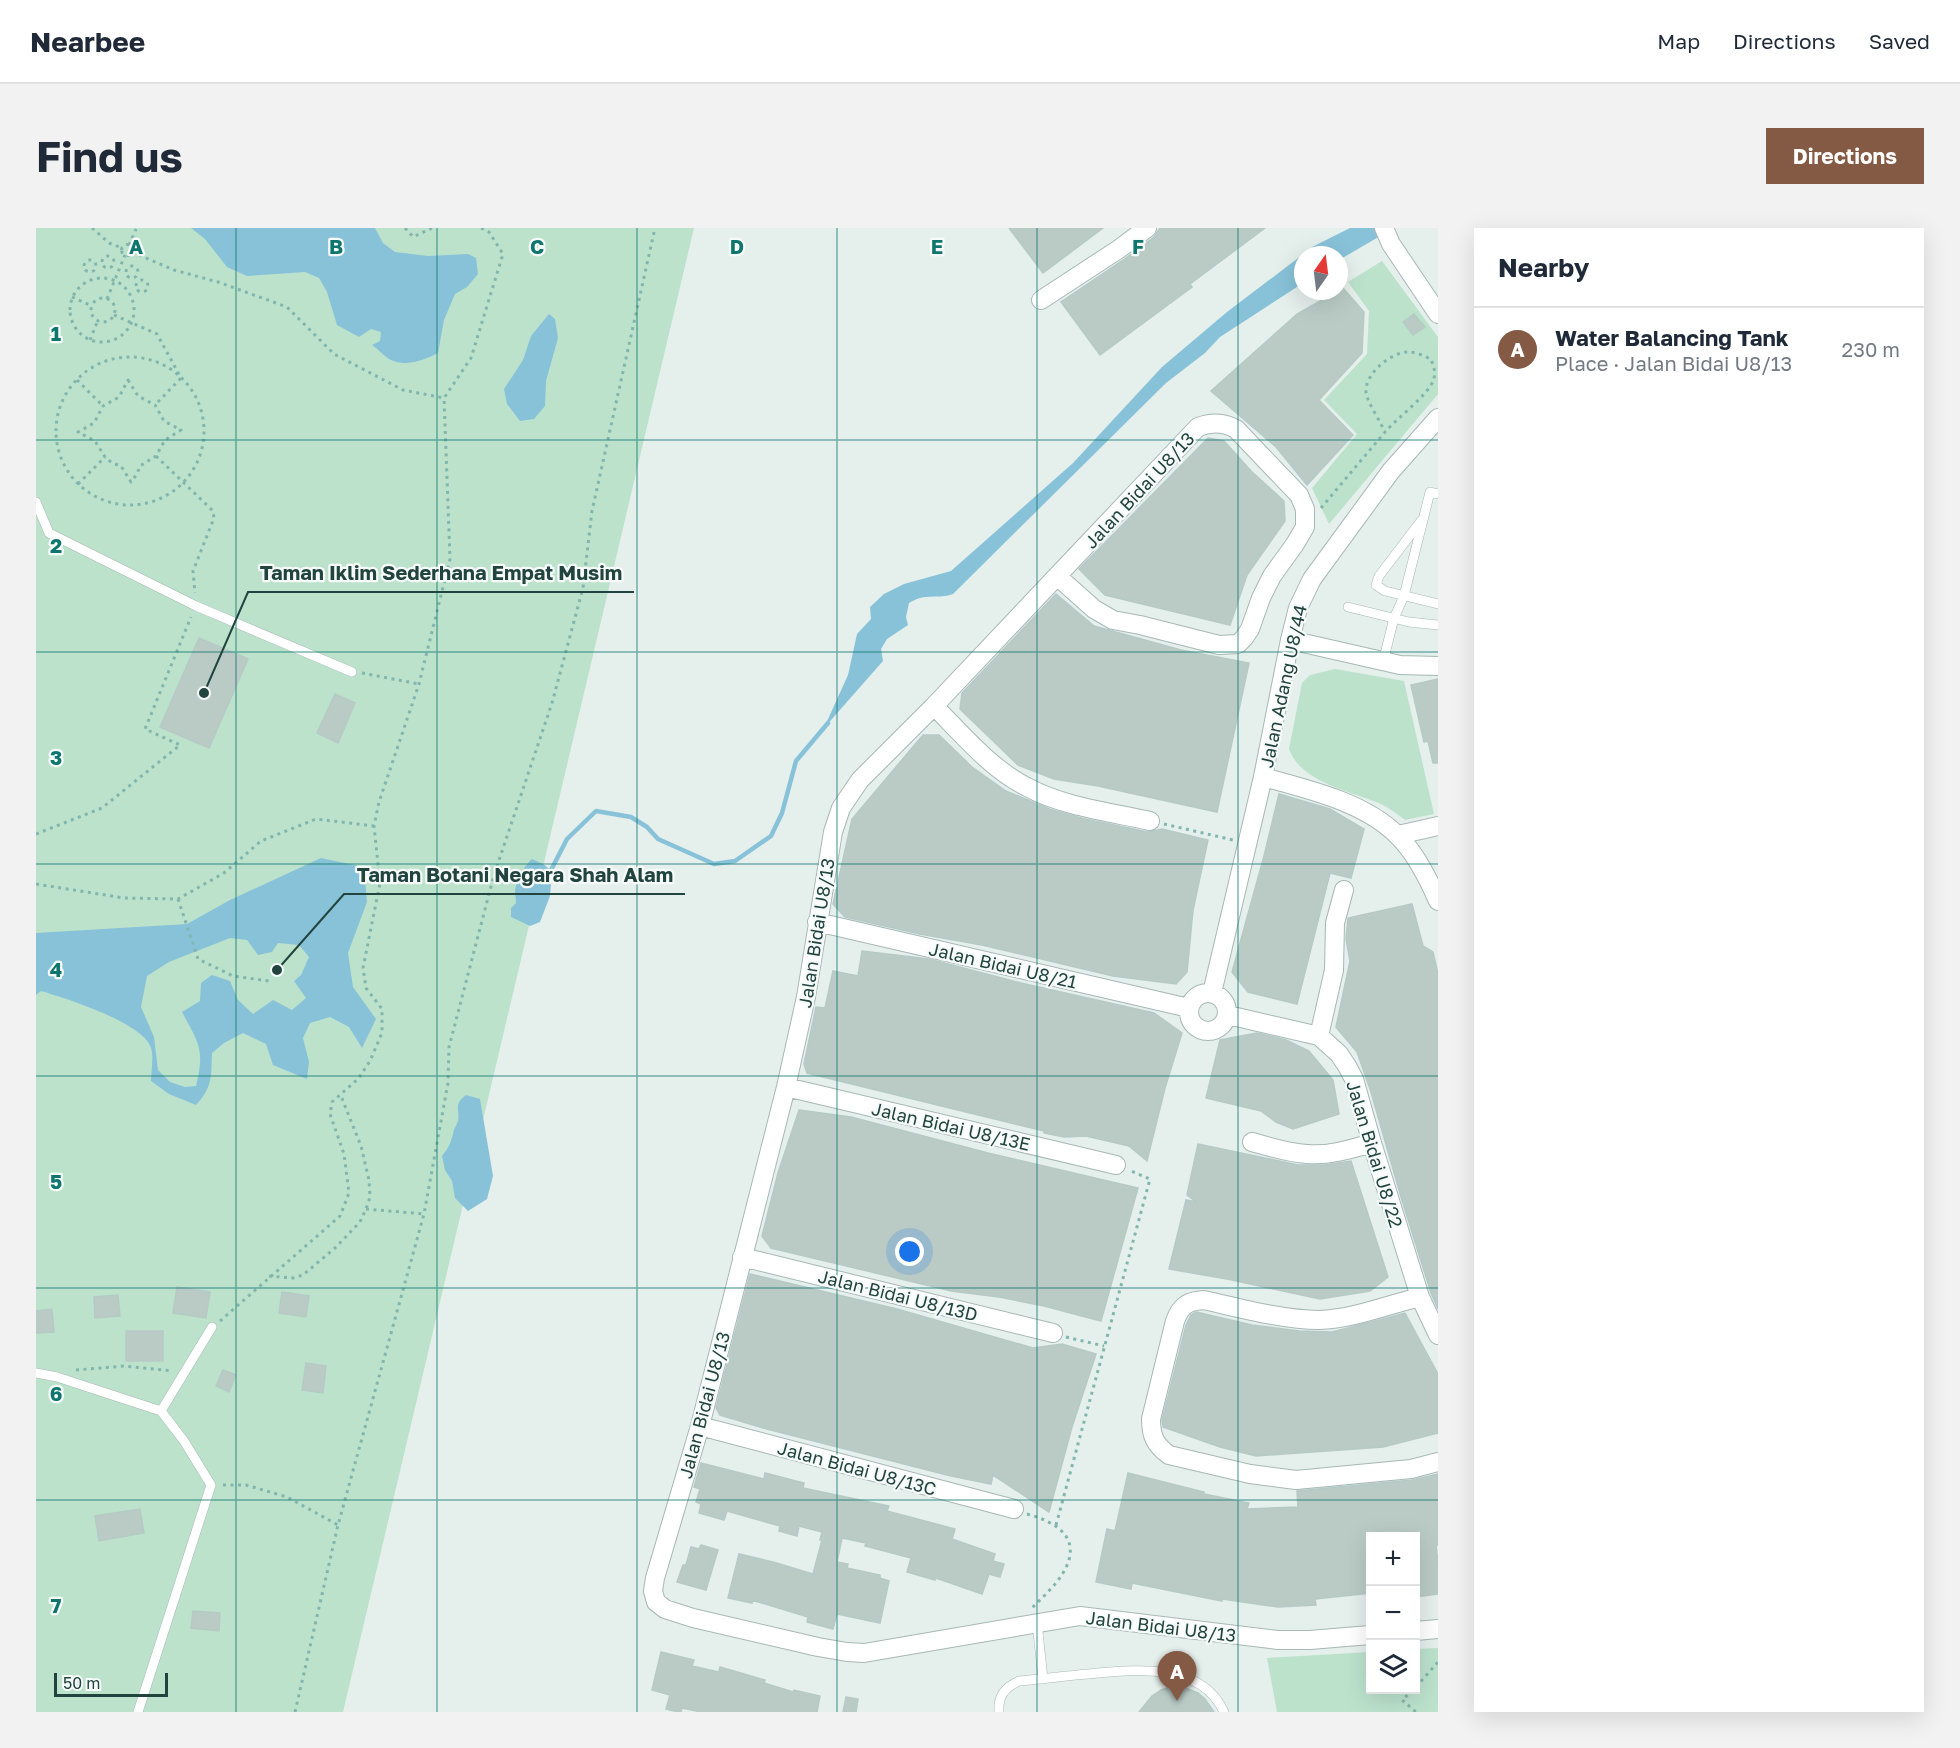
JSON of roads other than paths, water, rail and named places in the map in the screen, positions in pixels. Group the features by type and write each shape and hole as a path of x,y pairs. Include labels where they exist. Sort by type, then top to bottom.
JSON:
{"street":[{"path":"1041,300 1148,228"},
{"path":"1388,236 1438,314"},
{"name":"Jalan Adang U8/44","path":"1212,993 1263,777 1298,608 1312,579 1390,471 1438,418"},
{"name":"Jalan Bidai U8/13","path":"1057,576 1094,609 1113,620 1219,645 1238,644 1250,629 1269,583 1305,527 1305,509 1299,495 1236,429 1223,424 1208,423 1198,427 1057,576 934,706 860,780 841,807 833,832 806,998 786,1087 700,1426 655,1578 653,1591 656,1602 665,1609 693,1618 818,1647 864,1653 1080,1616 1278,1640 1366,1635"},
{"path":"1290,640 1383,662 1412,666 1438,666"},
{"path":"934,706 990,761 1025,787 1059,800 1150,821"},
{"path":"1263,777 1307,789 1350,805 1387,826 1398,835 1426,876 1438,901"},
{"path":"1398,835 1438,826"},
{"path":"1228,1016 1319,1036 1334,970 1335,923 1344,890"},
{"name":"Jalan Bidai U8/21","path":"818,922 1189,1008"},
{"path":"1212,993 1223,999 1228,1016 1217,1030 1205,1031 1194,1026 1189,1008 1200,994 1212,993"},
{"name":"Jalan Bidai U8/22","path":"1319,1036 1339,1054 1354,1078 1420,1297 1438,1335"},
{"name":"Jalan Bidai U8/13E","path":"786,1087 1116,1165"},
{"path":"1252,1142 1288,1152 1308,1154 1327,1154 1372,1143"},
{"name":"Jalan Bidai U8/13D","path":"742,1257 1053,1333"},
{"path":"1420,1297 1342,1317 1320,1320 1299,1319 1204,1300 1184,1304 1175,1321 1151,1419 1151,1431 1154,1441 1168,1455 1272,1478 1296,1479 1368,1474 1411,1469 1438,1462"},
{"name":"Jalan Bidai U8/13C","path":"700,1426 1014,1509"},
{"path":"1420,1631 1438,1629"}],"lane":[{"path":"1383,662 1394,618 1404,596 1430,492 1438,494"},
{"path":"36,502 49,533 196,606 352,672"},
{"path":"1424,516 1376,581 1376,585 1379,589 1438,604"},
{"path":"1348,608 1438,625"},
{"path":"160,1411 212,1327"},
{"path":"36,1373 57,1377 160,1411 184,1442 211,1485 138,1712"},
{"path":"1037,1623 1042,1678"},
{"path":"999,1712 998,1703 1001,1693 1019,1681 1136,1670 1183,1676 1211,1691 1220,1702 1224,1712"}],"water":[{"path":"191,228 375,228 383,243 395,252 428,256 468,254 476,258 478,274 467,287 455,294 444,320 438,353 415,362 403,363 389,359 372,345 380,341 381,332 371,329 359,337 337,325 327,292 319,278 305,272 247,276 227,267 205,239"},
{"path":"1350,228 1394,228 1348,255 1348,246 1314,246"},
{"path":"1294,261 1294,289 1220,337 1205,353 1166,383 953,594 921,598 909,603 906,617 908,625 887,639 881,649 883,661 824,728 848,675 857,634 871,619 870,607 884,594 904,584 951,571 1073,463 1162,367 1227,312"},
{"path":"549,314 555,319 558,338 546,381 545,406 534,419 520,421 507,404 504,389 523,360 531,336"},
{"path":"321,858 364,867 367,902 348,953 353,987 376,1019 362,1048 349,1027 330,1017 310,1023 303,1038 309,1062 307,1079 273,1065 266,1044 243,1033 224,1043 212,1053 208,1087 196,1105 169,1094 151,1081 151,1048 145,1039 134,1030 102,1013 67,999 41,991 36,995 36,933 187,924 230,900","holes":["230,938 247,940 258,955 272,952 278,943 299,945 309,957 301,975 294,981 306,998 292,1010 273,1000 253,1014 238,1000 230,981 212,975 201,983 200,1001 182,1012 199,1047 200,1063 196,1086 185,1087 170,1082 158,1070 154,1037 141,1007 147,976 169,962"]},
{"path":"532,859 552,871 550,896 540,922 530,926 511,917 511,908 516,903 515,888 526,865"},
{"path":"466,1095 480,1099 493,1176 487,1199 468,1211 455,1198 452,1181 445,1170 442,1156 450,1144 458,1121 458,1104"}],"waterway":[{"path":"549,874 567,839 596,811 631,817 647,827 658,839 714,864 735,861 771,836 782,813 796,761 828,723"}],"place":[{"name":"Taman Iklim Sederhana Empat Musim","path":"204,693"},
{"name":"Taman Botani Negara Shah Alam","path":"277,970"},
{"name":"Water Balancing Tank","path":"1177,1701"}]}
